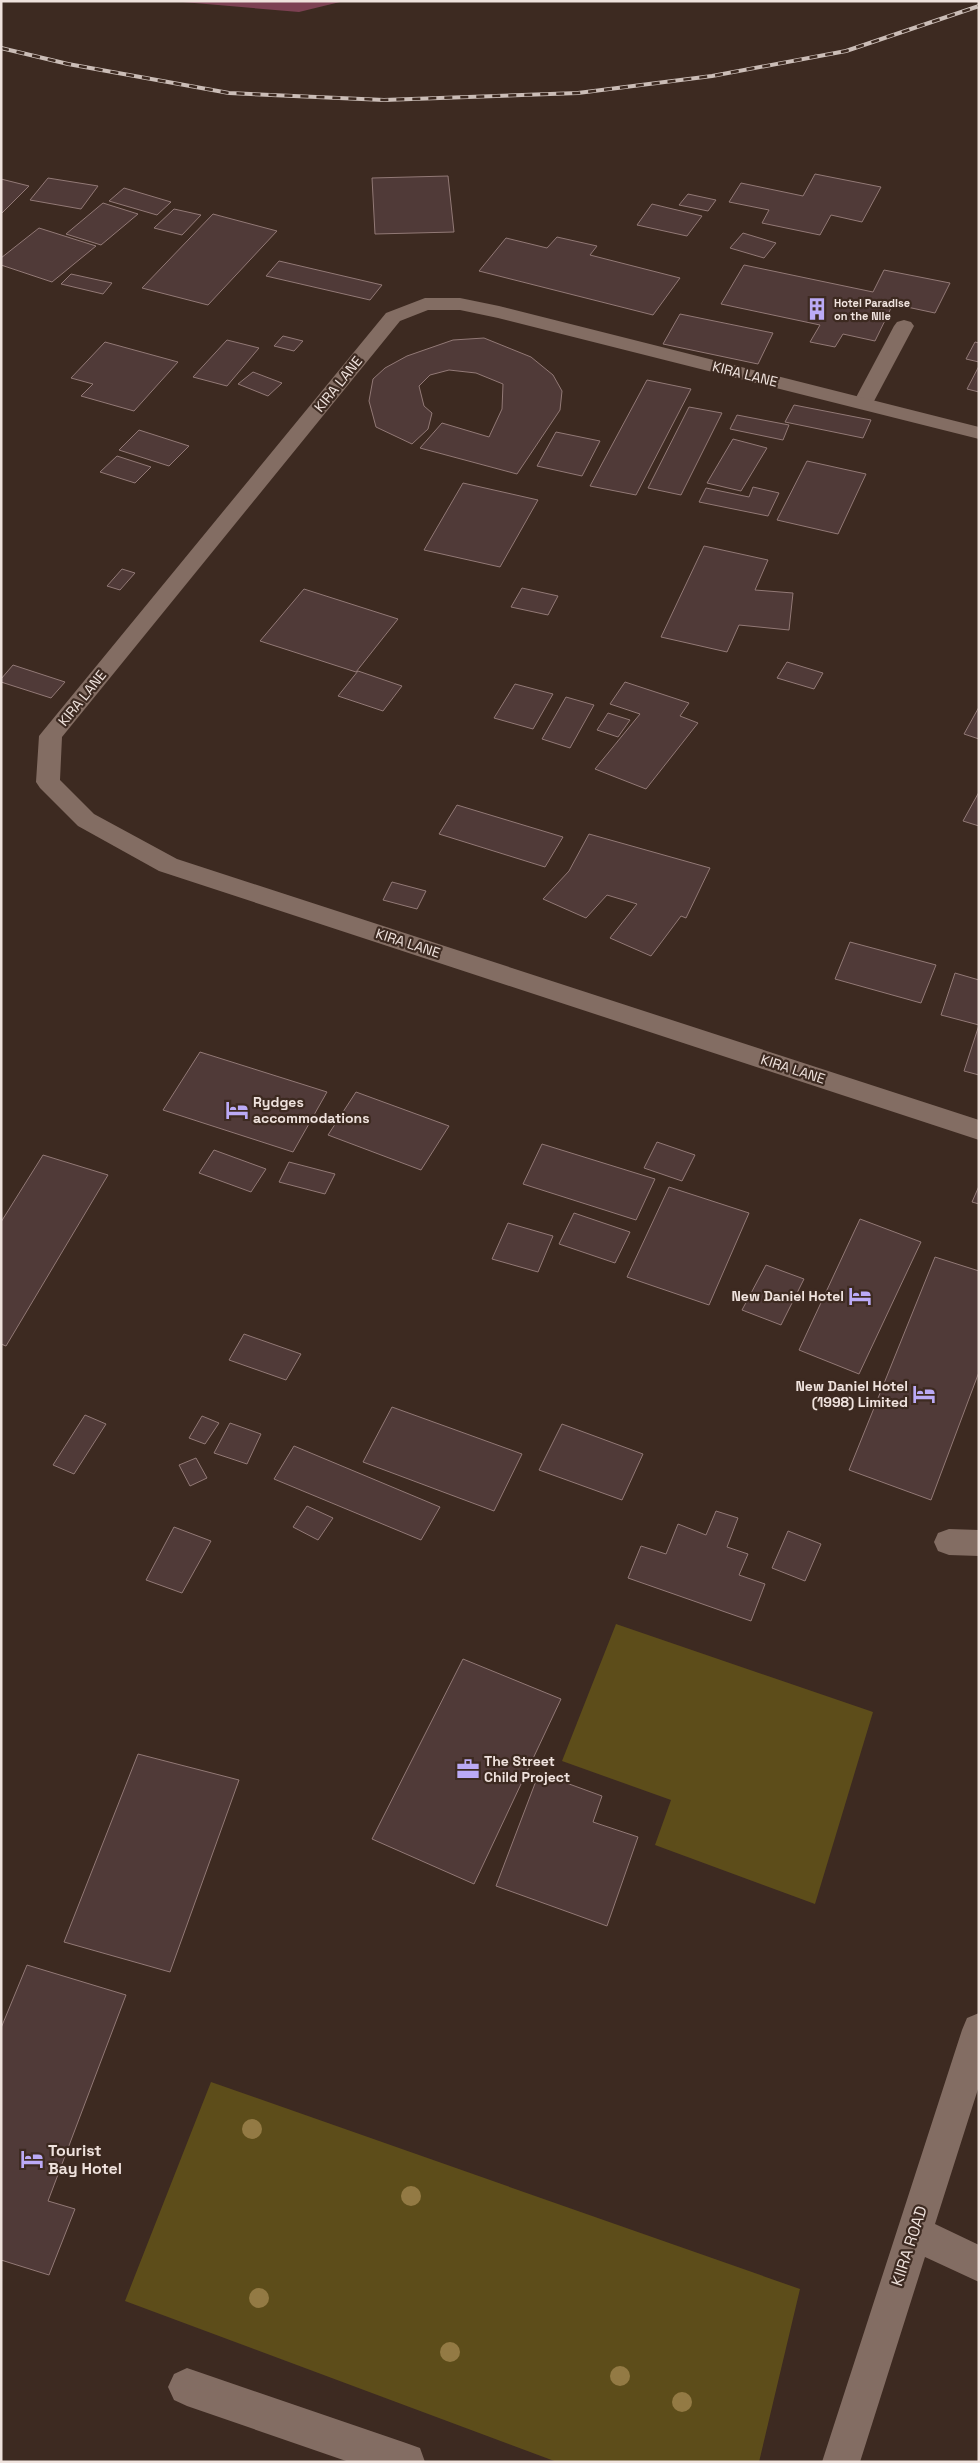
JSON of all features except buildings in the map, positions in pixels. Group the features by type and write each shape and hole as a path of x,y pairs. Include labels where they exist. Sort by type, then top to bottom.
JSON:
{"street":[{"name":"KIRA LANE","path":"979,432 476,307 460,304 425,304 392,317 51,736 48,782 86,820 168,865 979,1130"},
{"path":"863,403 904,326"},
{"path":"949,1542 979,1543"},
{"name":"KIIRA ROAD","path":"841,2462 979,2030"},
{"path":"913,2233 979,2264"},
{"path":"187,2387 406,2462"}],"shaded area":[{"path":"171,1 344,1 299,12"},
{"path":"616,1624 873,1712 815,1904 655,1845 671,1800 562,1761"},
{"path":"211,2082 800,2289 759,2462 557,2462 125,2301"}],"railway":[{"path":"1,48 68,64 229,93 384,100 578,93 712,76 846,51 979,6"}],"place":[{"name":"Hotel Paradise on the Nile","path":"817,309"},
{"name":"Rydges accommodations","path":"237,1110"},
{"name":"New Daniel Hotel","path":"860,1296"},
{"name":"New Daniel Hotel (1998) Limited","path":"924,1394"},
{"name":"The Street Child Project","path":"468,1769"},
{"name":"Tourist Bay Hotel","path":"32,2159"}]}
